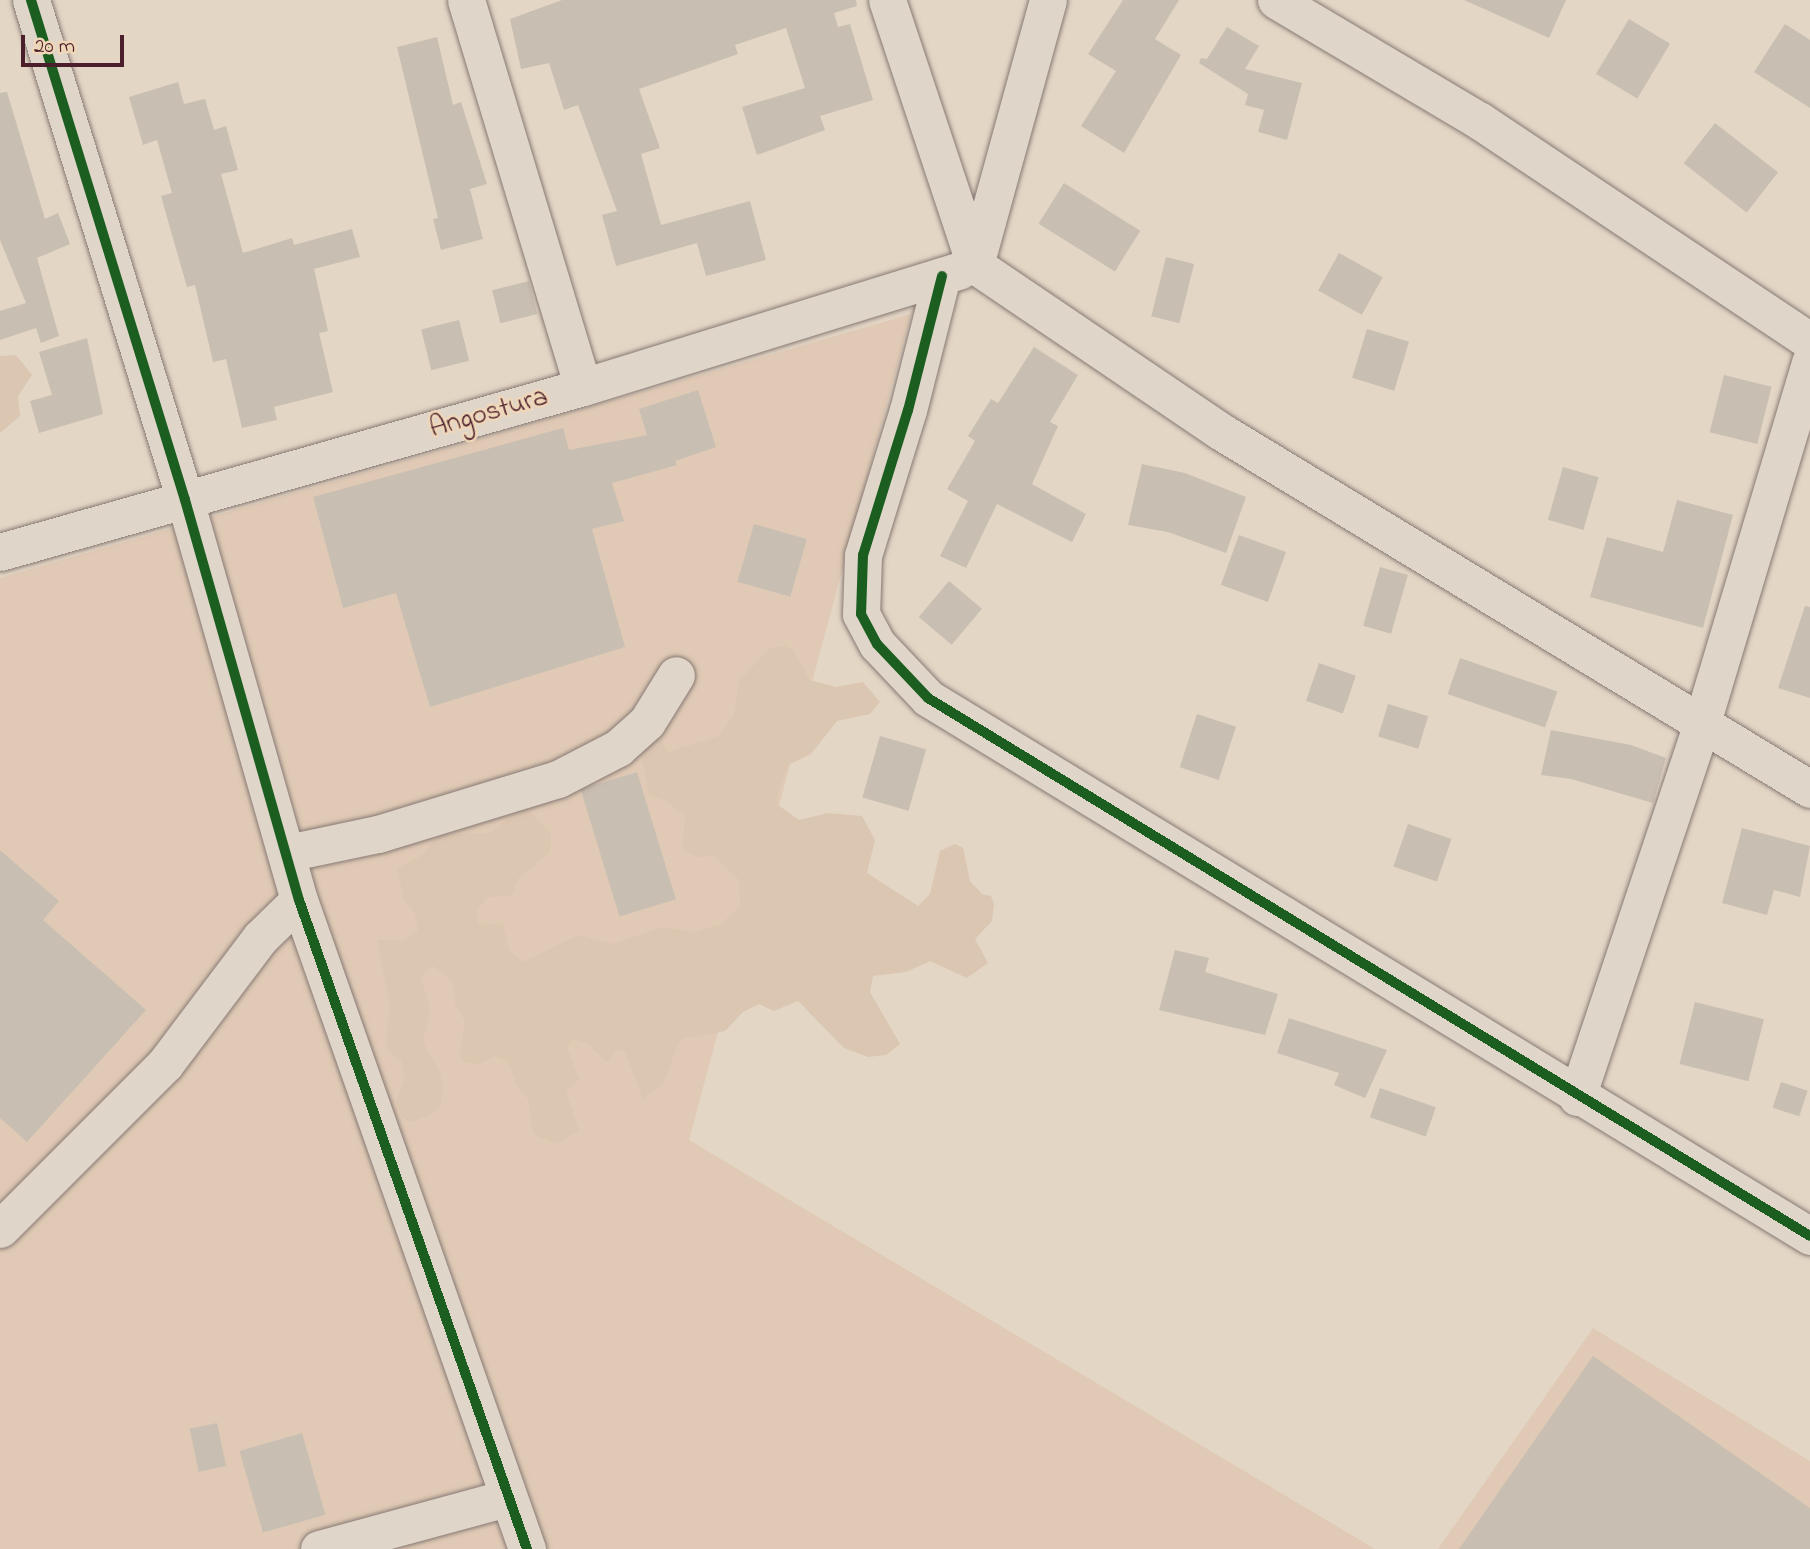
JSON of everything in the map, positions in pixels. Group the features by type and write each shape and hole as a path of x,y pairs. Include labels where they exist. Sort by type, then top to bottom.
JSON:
{"street":[{"path":"31,0 185,500 299,900 527,1549"},
{"path":"466,0 583,387"},
{"path":"887,0 958,270 1701,726 1810,789"},
{"path":"1048,0 908,410 863,555 861,614 877,644 928,698 1577,1097 1810,1236"},
{"path":"1274,1 1480,121 1810,341"},
{"name":"Angostura","path":"0,552 583,387 958,270"},
{"path":"1577,1097 1701,726 1810,362"},
{"path":"287,853 378,834 558,779 618,748 648,722 677,675"},
{"path":"6,1210 165,1064 260,938 299,900"},
{"path":"319,1549 382,1540 507,1498"}],"shaded area":[{"path":"911,314 689,1140 1375,1549 0,1549 0,578"},
{"path":"16,355 32,375 18,396 20,416 0,433 0,356"},
{"path":"785,646 793,650 810,680 836,687 863,682 880,702 870,714 837,721 811,754 788,765 777,797 778,805 799,820 828,813 862,816 875,840 867,873 918,906 930,894 940,851 955,844 963,848 970,881 982,894 991,896 994,904 992,921 975,939 988,963 967,978 930,961 906,972 873,976 870,992 900,1044 886,1055 868,1057 844,1048 798,1001 774,1011 759,1004 743,1012 725,1031 685,1038 678,1044 663,1084 643,1099 625,1052 618,1049 607,1062 588,1044 572,1039 567,1047 579,1079 566,1091 579,1131 555,1144 533,1134 528,1099 517,1086 509,1062 494,1056 479,1064 464,1062 460,1054 465,1021 456,1007 452,981 433,966 421,977 430,1009 423,1042 440,1073 443,1089 440,1107 426,1117 410,1122 402,1117 396,1101 405,1077 401,1061 387,1050 390,1007 377,940 404,940 418,930 415,913 404,900 397,868 421,856 438,835 490,833 519,810 528,809 551,834 550,852 518,879 512,896 488,897 477,909 478,923 503,925 509,950 522,962 579,935 613,944 664,927 696,932 721,924 740,906 739,880 713,856 696,857 682,849 685,816 665,800 649,795 641,753 650,738 659,737 668,752 719,736 734,715 739,681 769,649"},
{"path":"1593,1328 1810,1461 1810,1549 1438,1549"}],"building":[{"path":"562,0 856,0 857,6 834,13 838,27 850,24 873,100 820,116 825,130 757,155 742,107 805,88 786,28 735,45 738,54 639,89 660,148 641,154 661,225 750,201 766,260 706,276 697,243 616,266 602,215 617,211 578,105 564,110 549,63 521,69 510,19"},
{"path":"1123,0 1179,0 1155,39 1181,55 1124,153 1081,126 1116,71 1088,54"},
{"path":"1464,0 1566,0 1549,38"},
{"path":"1629,19 1670,44 1637,99 1596,74"},
{"path":"1785,24 1810,40 1810,108 1754,72"},
{"path":"1227,27 1259,46 1245,69 1302,83 1287,140 1258,132 1264,110 1245,105 1248,94 1199,63 1201,58 1207,59"},
{"path":"437,37 453,105 461,102 487,184 470,189 483,239 441,250 433,219 438,218 397,47"},
{"path":"178,82 184,104 205,99 214,130 226,126 238,170 221,174 243,253 292,238 294,245 352,229 360,257 314,269 328,331 319,333 333,392 274,407 277,420 242,428 226,359 213,362 195,285 187,287 161,196 172,193 157,140 143,145 129,97"},
{"path":"7,92 45,219 58,213 70,244 37,258 59,336 41,343 36,328 0,340 0,311 26,303 0,240 0,93"},
{"path":"1715,123 1778,172 1747,212 1684,163"},
{"path":"1064,183 1140,231 1115,271 1039,224"},
{"path":"1339,253 1383,277 1362,315 1318,291"},
{"path":"1166,257 1194,264 1179,323 1151,316"},
{"path":"529,281 537,314 500,323 492,290"},
{"path":"459,320 469,361 431,370 421,329"},
{"path":"1367,329 1409,342 1394,391 1352,378"},
{"path":"87,338 103,414 39,433 30,401 52,395 39,352"},
{"path":"1034,347 1078,375 1050,422 1058,426 1032,484 1086,514 1072,542 997,504 966,568 940,556 968,501 947,489 975,441 968,436 991,399 998,403"},
{"path":"1724,375 1772,387 1757,444 1710,432"},
{"path":"698,390 716,447 675,461 677,465 612,483 624,521 592,529 625,647 430,707 396,593 343,608 313,497 563,428 569,450 647,435 639,409"},
{"path":"1142,464 1185,473 1246,497 1226,553 1168,532 1128,525"},
{"path":"1563,467 1599,477 1583,530 1548,520"},
{"path":"1677,500 1733,515 1703,628 1590,597 1607,537 1663,552"},
{"path":"754,524 807,539 790,597 737,582"},
{"path":"1239,535 1286,552 1268,602 1221,585"},
{"path":"1380,567 1408,575 1391,634 1363,626"},
{"path":"949,581 982,609 952,645 919,617"},
{"path":"1805,606 1810,607 1810,698 1778,688"},
{"path":"1460,658 1557,692 1545,727 1448,694"},
{"path":"1319,663 1356,676 1343,714 1306,701"},
{"path":"1388,704 1428,716 1418,749 1378,737"},
{"path":"1197,714 1236,727 1219,780 1180,767"},
{"path":"1551,730 1631,745 1666,758 1653,803 1571,779 1541,775"},
{"path":"880,736 926,749 908,811 862,798"},
{"path":"637,772 676,899 619,916 581,789"},
{"path":"1408,824 1451,839 1437,882 1393,867"},
{"path":"1742,828 1810,846 1800,897 1774,890 1767,915 1722,903"},
{"path":"0,850 59,901 43,920 146,1010 27,1142 0,1118"},
{"path":"1175,950 1209,958 1205,972 1278,994 1265,1035 1159,1010"},
{"path":"1695,1002 1764,1019 1748,1081 1680,1064"},
{"path":"1289,1018 1387,1050 1365,1098 1334,1085 1339,1073 1277,1053"},
{"path":"1781,1082 1808,1091 1799,1116 1773,1108"},
{"path":"1380,1088 1436,1107 1426,1137 1370,1117"},
{"path":"1593,1356 1810,1508 1810,1549 1459,1549"},
{"path":"217,1423 226,1466 199,1472 190,1429"},
{"path":"302,1433 325,1515 263,1533 240,1451"}],"cycle path":[{"path":"31,0 185,500 299,900 527,1549"},
{"path":"942,276 908,410 863,555 861,614 877,644 928,698 1810,1236"}]}
